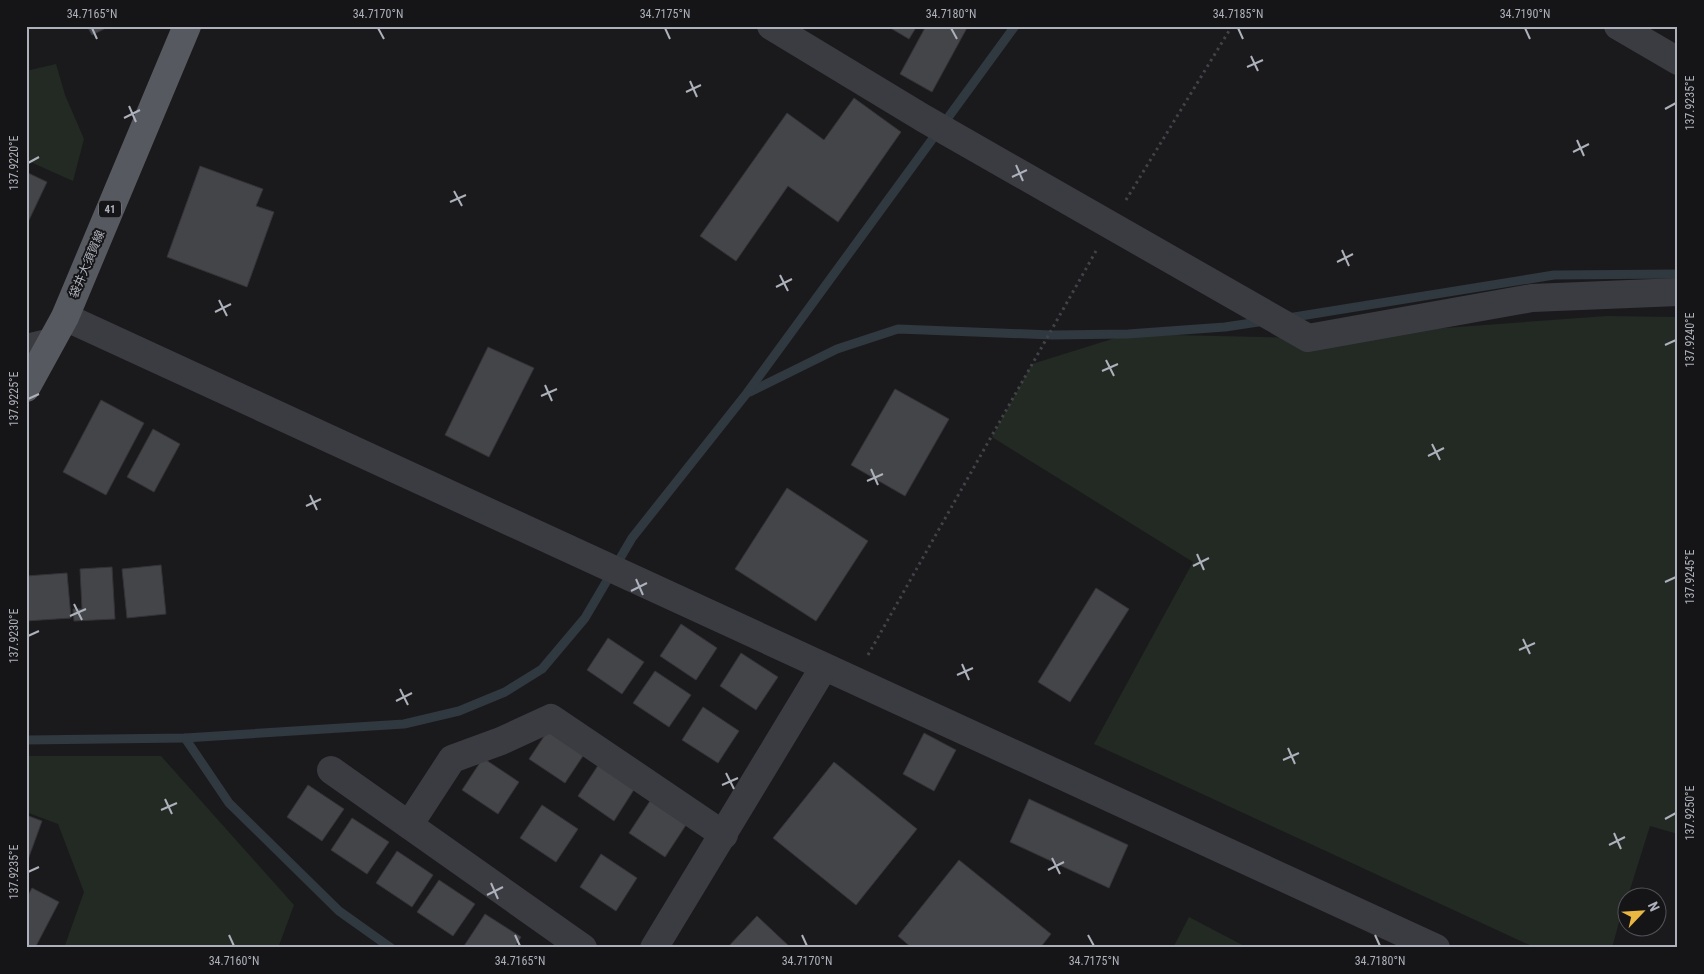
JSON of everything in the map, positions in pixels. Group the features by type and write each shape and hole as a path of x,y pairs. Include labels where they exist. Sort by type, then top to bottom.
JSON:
{"main road":[{"name":"袋井大須賀線","path":"26,388 39,345 65,317 187,26"}],"street":[{"path":"771,26 923,118 1308,338 1532,298 1678,292"},
{"path":"1618,26 1678,61"},
{"path":"65,317 1436,948"},
{"path":"654,948 824,667"},
{"path":"409,825 452,758 501,741 551,718 724,835"},
{"path":"331,770 583,948"}],"path":[{"path":"853,681 1110,226 1232,26"}],"shaded area":[{"path":"56,64 65,95 84,139 73,181 26,160 26,71"},
{"path":"1607,316 1678,317 1678,834 1650,826 1631,886 1616,886 1616,933 1612,948 1536,948 1094,744 1193,562 992,437 1032,364 1128,334 1308,338"},
{"path":"26,756 161,756 294,905 278,948 64,948 84,892 58,824 26,812"},
{"path":"1189,917 1248,948 1173,948"}],"building":[{"path":"87,26 110,26 92,35"},
{"path":"887,26 917,26 909,39"},
{"path":"926,26 968,26 932,92 900,74"},
{"path":"854,98 901,132 838,222 788,186 736,261 700,236 787,113 824,140"},
{"path":"200,166 263,189 256,206 274,212 247,287 167,257"},
{"path":"26,172 47,182 29,220 26,219"},
{"path":"488,347 534,368 489,457 445,435"},
{"path":"895,389 949,419 905,496 851,465"},
{"path":"101,400 144,423 106,495 63,472"},
{"path":"153,429 180,444 154,492 127,477"},
{"path":"787,488 868,541 816,621 735,569"},
{"path":"161,565 166,614 127,618 122,569"},
{"path":"112,567 115,619 74,621 73,609 82,609 80,569"},
{"path":"67,573 71,618 26,621 26,576"},
{"path":"1096,588 1129,609 1070,702 1038,682"},
{"path":"681,624 717,648 696,680 660,656"},
{"path":"608,638 644,662 622,694 587,670"},
{"path":"741,653 778,677 756,710 720,686"},
{"path":"655,671 691,695 669,727 633,703"},
{"path":"703,707 739,731 718,763 682,740"},
{"path":"551,726 587,750 565,783 529,759"},
{"path":"924,733 956,750 934,791 903,774"},
{"path":"483,758 519,782 498,814 462,790"},
{"path":"834,762 917,829 856,905 773,838"},
{"path":"599,764 635,788 614,821 578,796"},
{"path":"308,785 344,809 322,841 287,817"},
{"path":"1029,799 1128,845 1109,888 1010,842"},
{"path":"650,801 686,825 665,857 629,833"},
{"path":"542,805 578,829 556,862 520,838"},
{"path":"26,815 42,821 26,865"},
{"path":"352,818 389,842 367,874 331,850"},
{"path":"397,851 433,875 412,907 376,883"},
{"path":"601,854 637,878 616,911 580,887"},
{"path":"959,860 1051,934 1040,948 912,948 898,936"},
{"path":"439,880 475,904 453,936 417,912"},
{"path":"32,888 59,902 35,948 26,948 26,899"},
{"path":"485,914 521,937 514,948 467,948 464,946"},
{"path":"757,916 791,948 727,948"}],"waterway":[{"path":"26,740 185,738 404,724 459,711 505,692 542,669 585,618 632,538 747,393 1015,26"},
{"path":"1288,318 1554,275 1678,274"},
{"path":"750,392 837,349 898,329 1052,335 1128,334 1225,327 1265,321"},
{"path":"185,738 229,803 339,911 391,948"}]}
